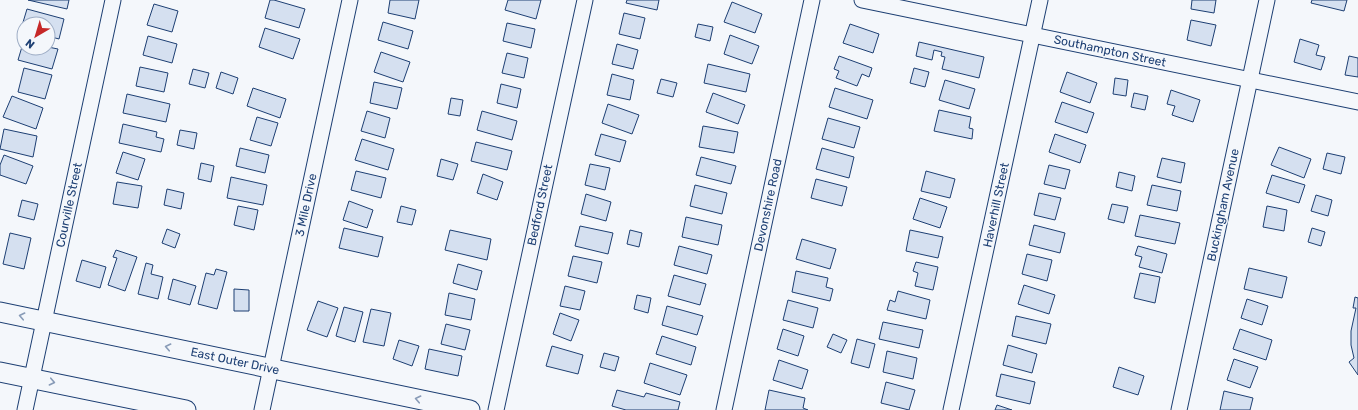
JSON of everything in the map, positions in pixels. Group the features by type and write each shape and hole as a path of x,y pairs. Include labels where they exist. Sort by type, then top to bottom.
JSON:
{"street":[{"name":"Courville Street","path":"25,410 113,0"},
{"name":"3 Mile Drive","path":"262,410 350,0"},
{"name":"Bedford Street","path":"496,410 585,0"},
{"name":"Devonshire Road","path":"724,410 812,0"},
{"name":"Southampton Street","path":"862,0 1358,102"},
{"name":"Haverhill Street","path":"951,410 1040,0"},
{"name":"Buckingham Avenue","path":"1179,410 1267,0"},
{"name":"East Outer Drive","path":"0,312 470,410"},
{"path":"0,372 186,410"}],"building":[{"path":"28,0 69,0 67,9"},
{"path":"270,0 305,9 299,28 265,18"},
{"path":"390,0 419,0 415,19 388,13"},
{"path":"508,0 541,0 536,19 505,10"},
{"path":"627,0 659,0 657,10 626,3"},
{"path":"1192,0 1216,0 1214,13 1191,9"},
{"path":"1312,0 1347,0 1344,11 1311,3"},
{"path":"732,2 762,14 755,33 724,22"},
{"path":"154,4 178,11 172,32 147,25"},
{"path":"27,9 53,16 25,16"},
{"path":"624,13 645,18 640,39 619,34"},
{"path":"56,17 64,19 59,39 56,38"},
{"path":"1191,20 1216,25 1211,46 1187,40"},
{"path":"383,22 413,31 408,49 378,40"},
{"path":"507,23 535,29 531,48 503,41"},
{"path":"698,24 713,27 710,41 695,37"},
{"path":"850,24 879,34 873,53 843,43"},
{"path":"265,28 300,39 293,59 259,47"},
{"path":"730,35 759,46 752,64 724,54"},
{"path":"148,36 177,44 172,63 143,55"},
{"path":"1300,39 1319,45 1316,55 1325,57 1321,70 1294,62"},
{"path":"919,42 984,57 979,78 942,69 945,57 941,56 942,52 934,50 932,60 916,56"},
{"path":"617,44 638,50 633,69 612,64"},
{"path":"381,52 410,62 403,82 374,72"},
{"path":"507,53 528,58 524,78 502,73"},
{"path":"19,56 56,56 52,69 18,60"},
{"path":"839,56 872,68 869,77 862,74 857,86 836,78 839,71 834,69"},
{"path":"1349,56 1358,58 1358,77 1345,75"},
{"path":"708,64 750,74 746,92 704,83"},
{"path":"140,67 168,73 164,92 136,86"},
{"path":"24,68 52,75 45,99 18,92"},
{"path":"914,68 929,72 925,87 910,83"},
{"path":"193,69 209,73 205,88 189,84"},
{"path":"221,72 238,78 233,94 216,88"},
{"path":"1067,72 1097,83 1090,103 1060,92"},
{"path":"612,74 634,80 630,100 607,95"},
{"path":"1115,78 1128,80 1126,96 1113,94"},
{"path":"661,79 677,83 673,97 657,93"},
{"path":"945,80 975,89 969,109 939,100"},
{"path":"374,82 402,88 397,109 370,103"},
{"path":"501,84 521,89 517,108 497,103"},
{"path":"253,88 286,99 280,118 247,106"},
{"path":"835,88 873,100 867,119 829,107"},
{"path":"1171,90 1200,100 1193,122 1172,115 1175,106 1167,104"},
{"path":"713,93 745,105 738,124 706,112"},
{"path":"1134,93 1148,96 1145,110 1131,107"},
{"path":"127,94 170,104 166,122 123,113"},
{"path":"12,96 43,108 36,129 3,117"},
{"path":"451,98 463,100 460,116 448,114"},
{"path":"1062,102 1094,113 1087,133 1055,122"},
{"path":"608,104 639,115 632,134 602,123"},
{"path":"939,110 971,117 969,128 973,129 972,139 934,131"},
{"path":"367,111 390,118 385,138 361,131"},
{"path":"482,111 517,121 512,140 477,130"},
{"path":"257,117 278,123 271,146 250,140"},
{"path":"828,118 860,127 854,148 822,139"},
{"path":"123,124 157,132 156,137 164,139 161,152 119,143"},
{"path":"703,126 738,132 734,153 699,147"},
{"path":"4,129 37,136 33,157 0,149"},
{"path":"180,130 197,133 194,149 177,145"},
{"path":"601,134 626,141 620,162 595,155"},
{"path":"1055,134 1086,145 1080,163 1049,152"},
{"path":"362,139 394,149 388,170 355,160"},
{"path":"476,142 512,151 507,170 471,161"},
{"path":"1279,147 1311,159 1304,178 1271,165"},
{"path":"240,148 269,155 265,173 236,166"},
{"path":"822,148 854,157 849,178 816,169"},
{"path":"123,152 145,159 138,180 116,173"},
{"path":"1327,153 1345,157 1341,174 1323,169"},
{"path":"4,155 33,166 26,184 0,175 0,165"},
{"path":"701,157 736,166 731,184 696,175"},
{"path":"1162,158 1185,163 1181,183 1157,177"},
{"path":"441,159 458,164 453,180 437,176"},
{"path":"201,163 214,166 211,182 198,179"},
{"path":"590,164 610,168 605,190 585,185"},
{"path":"1049,165 1070,170 1065,189 1044,184"},
{"path":"356,171 386,178 381,198 351,190"},
{"path":"926,171 955,179 950,198 921,191"},
{"path":"1119,172 1135,176 1132,191 1116,187"},
{"path":"483,174 503,182 497,200 477,193"},
{"path":"1272,175 1305,185 1299,203 1266,193"},
{"path":"231,177 267,185 263,205 227,198"},
{"path":"816,179 847,187 842,206 811,198"},
{"path":"117,182 142,186 138,208 113,204"},
{"path":"695,185 727,193 722,214 690,206"},
{"path":"1152,185 1181,191 1177,211 1147,205"},
{"path":"167,189 184,193 181,209 164,205"},
{"path":"1039,193 1061,198 1055,220 1034,215"},
{"path":"586,194 611,202 606,221 581,214"},
{"path":"1316,195 1332,200 1328,216 1311,211"},
{"path":"920,198 947,207 940,228 913,219"},
{"path":"22,200 38,204 34,220 18,216"},
{"path":"349,201 373,210 367,228 343,220"},
{"path":"1112,204 1128,207 1124,223 1108,219"},
{"path":"238,206 258,210 254,230 234,225"},
{"path":"401,206 416,210 412,225 397,222"},
{"path":"1267,206 1287,210 1284,231 1263,227"},
{"path":"1140,215 1180,223 1175,244 1135,236"},
{"path":"686,217 722,225 718,245 682,237"},
{"path":"1034,225 1065,233 1060,253 1029,245"},
{"path":"580,226 613,233 608,254 575,246"},
{"path":"344,228 383,237 378,257 339,248"},
{"path":"1312,228 1325,232 1321,246 1308,242"},
{"path":"167,229 180,234 175,248 162,243"},
{"path":"450,230 491,239 487,260 445,250"},
{"path":"630,230 642,233 639,247 627,244"},
{"path":"910,230 943,237 938,258 906,251"},
{"path":"10,233 31,238 24,269 3,264"},
{"path":"802,239 836,249 830,269 796,259"},
{"path":"679,246 712,255 707,274 674,265"},
{"path":"1138,246 1167,254 1162,273 1139,267 1142,257 1135,255"},
{"path":"116,250 137,257 125,291 108,285 117,258 113,257"},
{"path":"1027,254 1052,260 1047,281 1022,274"},
{"path":"573,256 602,262 597,283 568,276"},
{"path":"82,260 106,267 100,288 76,281"},
{"path":"916,262 938,267 933,290 915,286 918,273 913,271"},
{"path":"146,263 153,265 151,274 163,277 158,299 138,294"},
{"path":"458,264 482,271 477,290 453,283"},
{"path":"1249,268 1287,277 1282,298 1244,289"},
{"path":"216,269 227,272 217,309 198,304 206,273 214,275"},
{"path":"796,271 828,278 826,287 833,289 830,301 792,292"},
{"path":"1140,273 1160,277 1155,303 1134,298"},
{"path":"674,275 706,284 700,305 668,296"},
{"path":"173,279 196,286 190,305 168,299"},
{"path":"1024,285 1055,295 1049,314 1018,304"},
{"path":"565,286 585,291 580,310 560,306"},
{"path":"234,289 249,290 249,311 234,311"},
{"path":"898,291 930,300 926,319 887,310 890,300 895,302"},
{"path":"449,293 475,299 471,320 445,315"},
{"path":"637,295 651,298 648,313 634,309"},
{"path":"1355,297 1358,298 1358,375 1349,362 1354,358 1351,345 1351,331 1356,308 1353,308"},
{"path":"1247,299 1268,306 1262,325 1241,318"},
{"path":"788,300 818,308 813,328 783,320"},
{"path":"318,301 338,308 327,337 307,330"},
{"path":"667,306 703,316 697,335 662,325"},
{"path":"344,307 363,312 355,342 336,336"},
{"path":"371,309 391,313 384,346 363,342"},
{"path":"560,313 579,320 571,341 553,334"},
{"path":"1016,316 1051,324 1046,344 1012,336"},
{"path":"883,322 923,330 919,348 879,339"},
{"path":"446,324 470,330 465,350 441,344"},
{"path":"783,329 804,336 798,356 777,349"},
{"path":"1240,329 1272,340 1266,360 1233,349"},
{"path":"833,334 847,340 841,353 827,347"},
{"path":"662,336 696,347 691,365 656,354"},
{"path":"857,339 875,344 869,368 851,363"},
{"path":"399,340 419,346 412,366 393,359"},
{"path":"1008,345 1037,354 1032,373 1003,365"},
{"path":"552,346 583,355 578,374 546,366"},
{"path":"429,349 462,356 458,376 425,369"},
{"path":"887,351 917,358 913,379 883,372"},
{"path":"604,353 619,357 615,371 600,367"},
{"path":"1234,359 1258,367 1250,388 1227,380"},
{"path":"779,360 808,370 802,389 773,380"},
{"path":"650,363 687,375 680,395 644,383"},
{"path":"1119,367 1144,376 1138,395 1113,387"},
{"path":"1001,374 1035,382 1030,404 996,396"},
{"path":"886,382 915,390 909,410 881,403"},
{"path":"617,390 644,397 646,393 680,402 678,410 626,410 612,406"},
{"path":"769,390 805,398 803,408 808,410 765,410"},
{"path":"1224,391 1253,398 1250,410 1220,410"},
{"path":"997,405 1012,410 995,410"}]}
